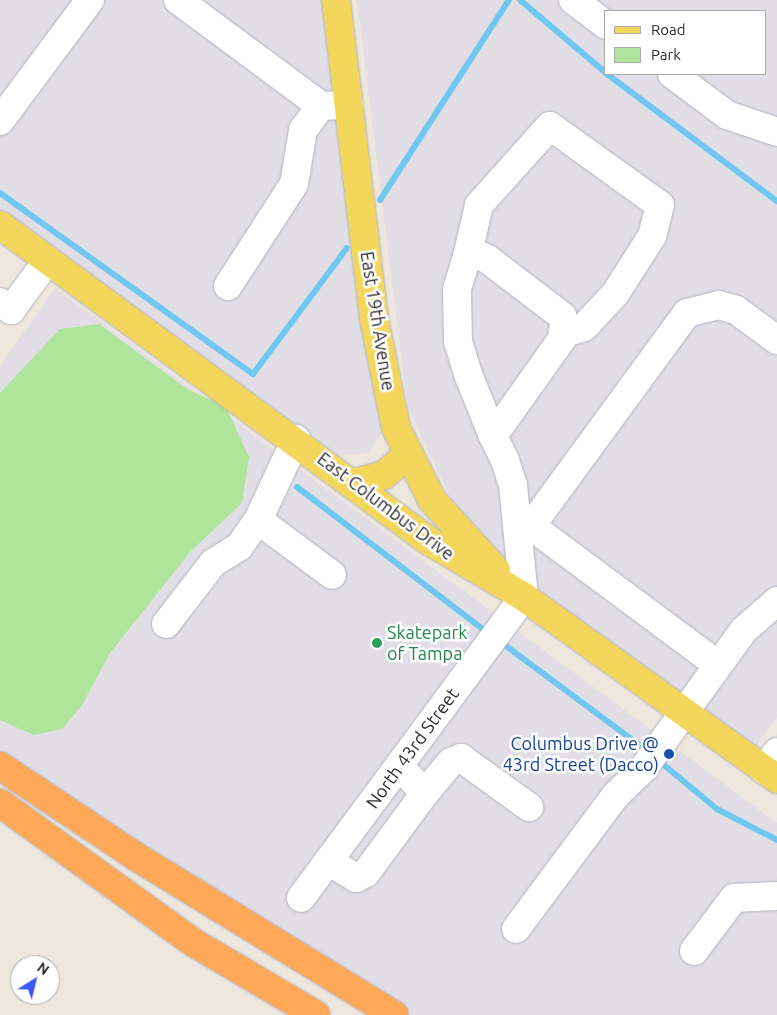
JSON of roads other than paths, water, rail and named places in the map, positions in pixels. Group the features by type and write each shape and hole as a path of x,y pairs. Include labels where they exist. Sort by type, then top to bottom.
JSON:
{"highway":[{"path":"0,766 135,856 394,1015"},
{"path":"0,803 192,941 316,1015"}],"main road":[{"name":"East 19th Avenue","path":"336,0 374,319 394,419 407,456 432,500 460,534 524,597"},
{"name":"East Columbus Drive","path":"0,225 296,439 429,541 524,597 685,713 773,767"},
{"path":"354,483 384,475 407,456"}],"street":[{"path":"0,121 90,0"},
{"path":"178,0 320,106 349,105"},
{"path":"673,75 727,115 777,132"},
{"path":"228,286 294,184 303,130 320,106"},
{"path":"524,597 525,530 513,485 458,342 457,289 467,257 479,205 550,126 660,205 638,261 609,302 584,328 564,333"},
{"path":"467,257 486,258 562,316 564,333 493,436"},
{"path":"4,313 48,260"},
{"path":"525,530 687,313 719,305 736,310 777,340"},
{"path":"166,624 213,563 238,547 258,520 296,439"},
{"path":"258,520 332,575"},
{"path":"525,530 718,665"},
{"name":"North 43rd Street","path":"301,898 524,597"},
{"path":"516,929 615,796 643,769 749,624 777,601"},
{"path":"328,861 356,878 366,873 451,762 462,758 529,807"},
{"path":"399,766 425,794"},
{"path":"694,952 734,898 777,896"}],"waterway":[{"path":"380,200 509,0"},
{"path":"520,0 604,71"},
{"path":"608,75 777,201"},
{"path":"0,193 253,374 347,248"},
{"path":"297,487 488,633"},
{"path":"498,640 649,752"},
{"path":"658,760 717,809 777,840"}],"place":[{"name":"Skatepark of Tampa","path":"377,643"},
{"name":"Columbus Drive @ 43rd Street (Dacco)","path":"669,754"}]}
